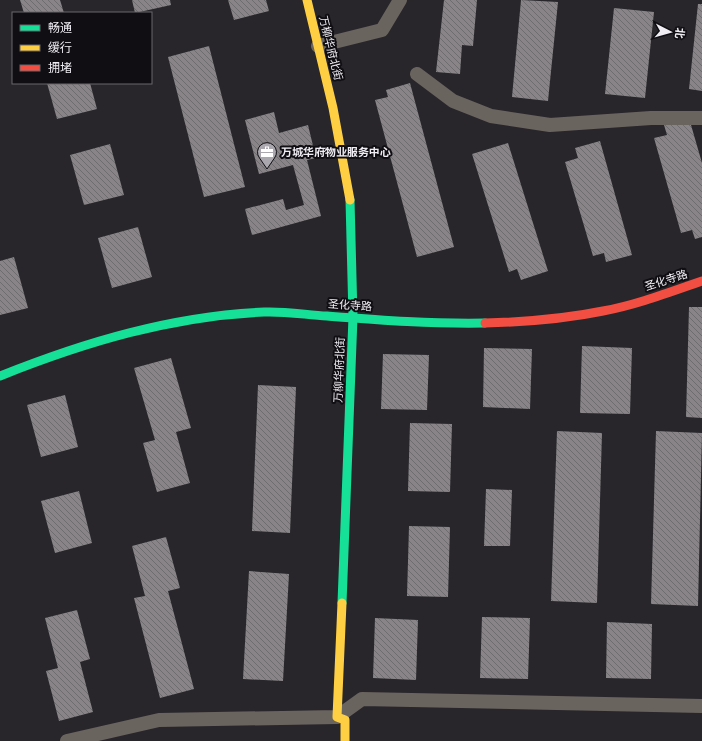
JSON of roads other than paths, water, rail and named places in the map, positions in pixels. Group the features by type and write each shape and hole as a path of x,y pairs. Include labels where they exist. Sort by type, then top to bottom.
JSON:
{"street":[{"name":"万柳华府北街","path":"307,0 333,108 350,196 353,317 337,717 345,720 344,741"},
{"path":"318,46 382,30 400,0"},
{"path":"417,74 453,101 491,116 550,125 651,118 702,118"},
{"name":"圣化寺路","path":"0,376 32,363 119,334 188,319 265,312 444,324 531,322 604,311 668,293 702,281"},
{"path":"67,741 159,720 337,717 362,699 702,706"}],"place":[{"name":"万城华府物业服务中心","path":"267,169"}]}
